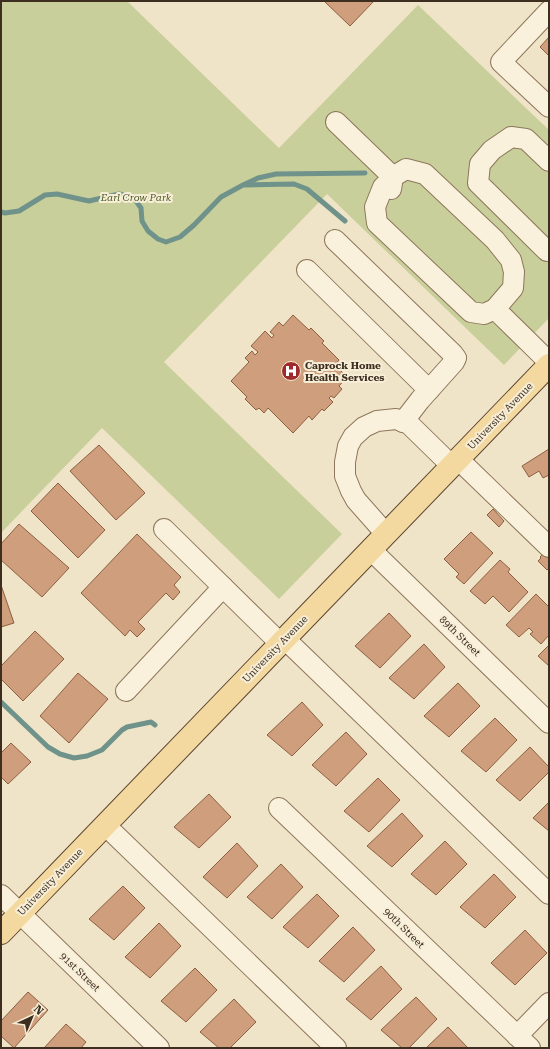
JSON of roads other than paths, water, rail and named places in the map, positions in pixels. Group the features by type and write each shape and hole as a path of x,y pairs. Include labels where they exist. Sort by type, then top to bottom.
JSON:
{"main road":[{"name":"University Avenue","path":"1,933 548,368"}],"street":[{"path":"549,11 501,62 549,107"},
{"path":"336,122 394,177"},
{"path":"548,250 478,183 480,164 492,150 511,137 526,139 549,161"},
{"path":"406,169 425,174 496,240 511,260 514,272 513,288 490,311 471,312 378,223 375,207 383,187 394,177 406,169"},
{"path":"335,240 456,358 403,422"},
{"path":"307,270 429,390"},
{"path":"490,311 548,368"},
{"path":"386,534 356,500 345,476 345,462 348,446 353,437 364,427 377,421 396,419 409,424 549,547"},
{"path":"164,529 223,587 283,641 549,894"},
{"name":"89th Street","path":"371,550 549,723"},
{"path":"126,691 223,587"},
{"name":"90th Street","path":"279,808 524,1042"},
{"path":"105,825 336,1048"},
{"name":"91st Street","path":"1,895 159,1048"},
{"path":"524,1042 549,1003"}],"waterway":[{"path":"1,212 5,213 19,211 45,195 57,194 89,201 119,194 129,196 136,201 141,208 142,221 148,231 158,239 166,242 180,237 221,197 258,178 276,174 365,173"},
{"path":"245,185 294,184 307,189 345,221"},
{"path":"1,702 48,747 60,754 74,758 87,756 102,750 127,727 151,722 155,725"}],"place":[{"name":"Caprock Home Health Services","path":"291,371"}],"park label":[{"name":"Earl Crow Park","path":"136,197"}]}
